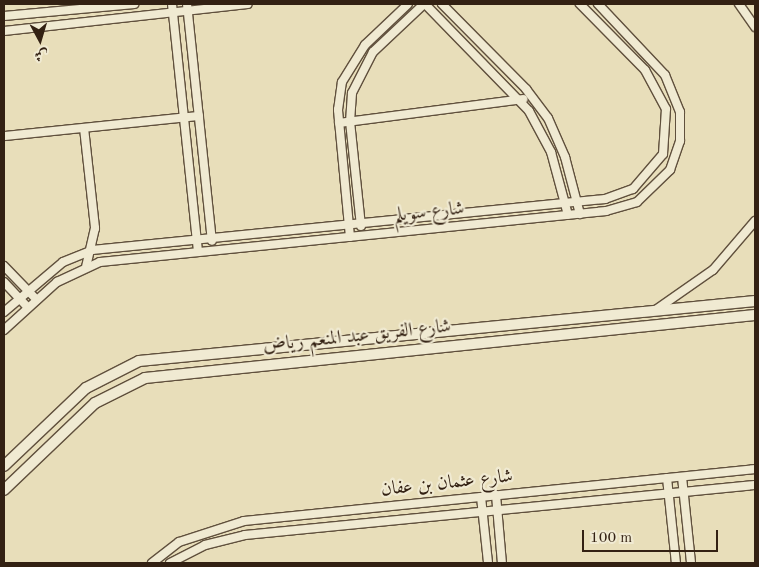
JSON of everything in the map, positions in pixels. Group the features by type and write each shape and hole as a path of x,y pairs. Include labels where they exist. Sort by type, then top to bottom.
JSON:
{"street":[{"path":"4,16 134,4"},
{"path":"172,4 198,252"},
{"path":"187,4 213,250"},
{"path":"4,31 188,13 248,4"},
{"path":"350,237 338,123 339,96 348,68 365,45 408,4"},
{"path":"362,236 350,122 352,93 364,65 424,4 520,99 545,138 568,215"},
{"path":"442,4 532,95 560,144 580,214"},
{"name":"شارع سويلم","path":"4,312 63,262 92,250 577,202 619,196 645,179 663,154 668,124 654,82 580,4"},
{"name":"شارع سويلم","path":"4,330 37,300 86,266 213,250 580,214 623,208 650,193 670,170 680,141 677,99 665,75 598,4"},
{"path":"739,4 755,27"},
{"path":"338,123 520,99 532,95"},
{"path":"4,136 199,116"},
{"path":"84,128 94,222 92,250 86,266"},
{"path":"653,312 713,270 755,221"},
{"path":"4,266 37,300"},
{"path":"4,282 28,308"},
{"name":"شارع الفريق عبد المنعم رياض","path":"4,466 91,384 139,361 755,301"},
{"name":"شارع الفريق عبد المنعم رياض","path":"4,490 95,403 145,378 755,315"},
{"path":"4,454 17,453"},
{"name":"شارع عثمان بن عفان","path":"152,563 180,542 221,526 481,497 755,470"},
{"path":"682,477 691,563"},
{"path":"667,478 676,563"},
{"name":"شارع عثمان بن عفان","path":"170,563 204,545 245,535 755,485"},
{"path":"496,496 502,563"},
{"path":"481,497 488,563"}]}
